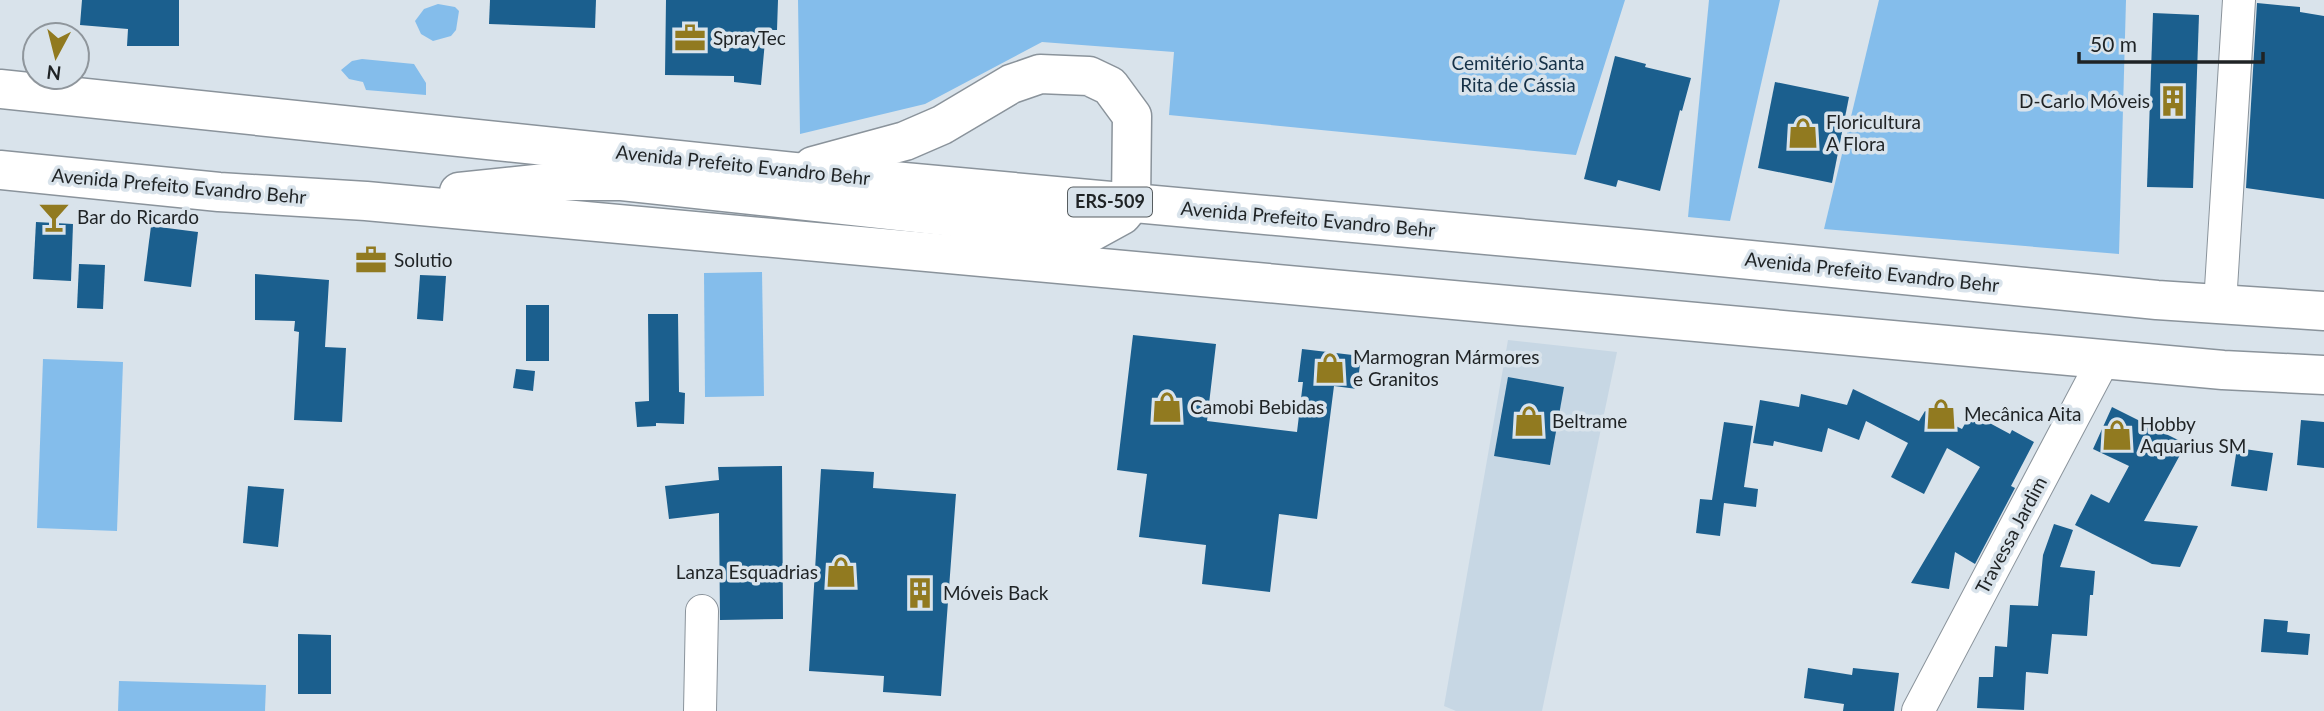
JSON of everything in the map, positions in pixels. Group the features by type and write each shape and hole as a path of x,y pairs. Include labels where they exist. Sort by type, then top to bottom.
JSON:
{"highway":[{"path":"366,201 564,181 622,181 1091,232 1122,215 1132,204 1132,116 1110,86 1089,76 1040,74 1011,84 942,125 905,141 794,172"},
{"name":"Avenida Prefeito Evandro Behr","path":"0,89 489,138 794,172 2213,304 2324,311"},
{"name":"Avenida Prefeito Evandro Behr","path":"0,170 219,192 366,201 2223,370 2318,366"}],"street":[{"path":"2213,304 2219,0"},
{"path":"2213,304 2239,0"},
{"name":"Travessa Jardim","path":"1918,711 2104,359"},
{"path":"700,711 702,611"}],"shaded area":[{"path":"1508,340 1617,352 1542,711 1456,711 1444,706"}],"green space":[{"name":"Cemitério Santa Rita de Cássia","path":"798,0 1625,0 1576,155 1169,115 1174,52 1042,42 925,104 800,134"},
{"path":"1709,0 1780,0 1730,221 1688,217"},
{"path":"1879,0 2126,0 2119,254 1824,229"},
{"path":"438,4 455,7 459,11 456,30 451,36 433,41 421,34 415,21 424,9"},
{"path":"362,59 414,64 426,83 426,95 366,90 363,82 349,79 341,70 352,61"},
{"path":"762,272 764,396 705,397 704,273"},
{"path":"43,359 123,362 117,531 37,528"},
{"path":"119,681 266,685 265,711 118,711"}],"building":[{"path":"82,0 179,0 179,46 127,46 128,29 91,26 91,21 80,21"},
{"path":"490,0 596,0 595,28 489,24"},
{"path":"666,0 778,0 777,30 766,30 761,85 734,82 734,76 665,75"},
{"path":"2257,3 2300,7 2300,12 2324,16 2324,199 2246,188"},
{"name":"D-Carlo Móveis","path":"2153,13 2199,15 2193,188 2147,187"},
{"path":"1615,56 1646,64 1645,67 1691,78 1682,111 1680,110 1660,191 1618,180 1616,187 1584,179"},
{"name":"Floricultura A Flora","path":"1775,82 1849,97 1832,183 1758,168"},
{"path":"36,222 73,224 71,281 33,279"},
{"path":"151,226 198,232 191,287 144,281"},
{"path":"79,264 105,265 103,309 77,308"},
{"path":"255,274 329,280 325,347 346,348 342,422 294,420 299,332 294,331 295,321 255,320"},
{"path":"420,275 446,276 443,321 417,319"},
{"path":"526,305 549,305 549,361 526,361"},
{"path":"648,314 678,314 679,392 685,393 684,424 656,423 656,426 637,427 635,402 649,401"},
{"path":"1133,335 1216,344 1207,421 1297,432 1303,382 1298,382 1302,349 1361,356 1357,389 1334,386 1317,519 1279,514 1270,592 1202,584 1206,545 1139,537 1147,474 1117,470"},
{"path":"516,369 535,371 533,391 513,388"},
{"name":"Beltrame","path":"1508,377 1564,387 1550,465 1494,456"},
{"path":"1853,389 1919,421 1925,411 1962,429 1971,413 2010,434 2012,430 2034,442 2011,486 2015,488 1975,564 1955,552 1949,589 1911,583 1980,467 1947,448 1924,494 1891,477 1908,443 1866,421 1859,440 1828,428 1822,452 1774,441 1773,446 1753,443 1760,400 1799,407 1801,394 1847,405"},
{"path":"2112,407 2186,444 2144,521 2198,526 2180,567 2152,564 2075,525 2091,494 2109,503 2129,466 2093,449"},
{"path":"2301,420 2324,422 2324,468 2297,465"},
{"path":"1724,422 1753,426 1744,487 1758,489 1756,507 1724,503 1720,536 1696,533 1700,499 1712,500"},
{"path":"2237,448 2273,453 2267,491 2231,486"},
{"path":"782,466 783,619 720,620 719,513 669,519 665,486 719,480 718,467"},
{"path":"821,469 874,472 873,488 956,494 941,696 883,692 884,676 809,671"},
{"path":"248,486 284,489 278,547 243,543"},
{"path":"2054,524 2073,530 2060,567 2095,571 2087,636 2052,634 2048,674 2026,672 2024,710 1977,708 1979,677 1993,677 1995,646 2007,647 2010,605 2038,606 2043,555"},
{"path":"2264,619 2288,621 2287,632 2310,634 2308,655 2261,652"},
{"path":"298,634 331,635 331,694 298,694"},
{"path":"1808,668 1852,675 1853,668 1899,673 1894,711 1843,711 1844,704 1804,698"}],"place":[{"name":"SprayTec","path":"690,38"},
{"name":"D-Carlo Móveis","path":"2173,101"},
{"name":"Floricultura A Flora","path":"1803,133"},
{"name":"Bar do Ricardo","path":"54,217"},
{"name":"Solutio","path":"371,260"},
{"name":"Marmogran Mármores e Granitos","path":"1330,368"},
{"name":"Camobi Bebidas","path":"1167,407"},
{"name":"Mecânica Aita","path":"1941,414"},
{"name":"Beltrame","path":"1529,421"},
{"name":"Hobby Aquarius SM","path":"2117,435"},
{"name":"Lanza Esquadrias","path":"841,572"},
{"name":"Móveis Back","path":"920,593"}]}
